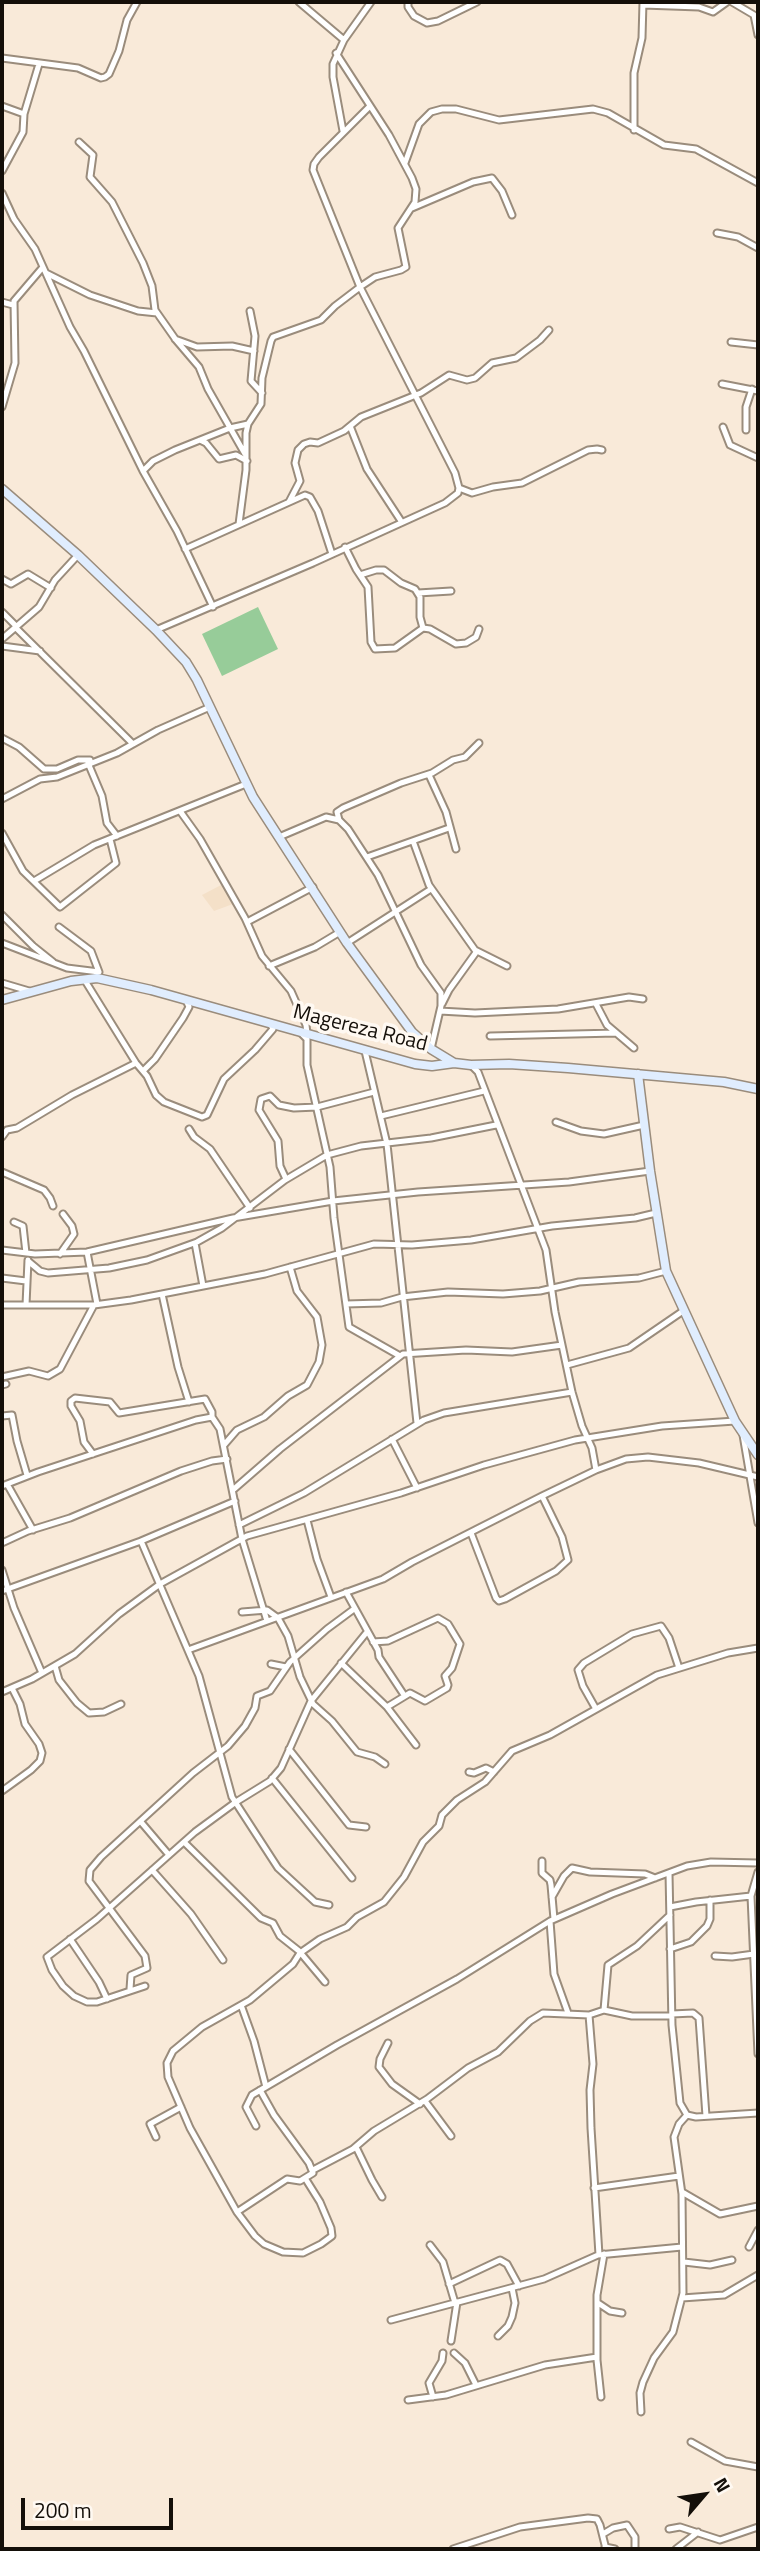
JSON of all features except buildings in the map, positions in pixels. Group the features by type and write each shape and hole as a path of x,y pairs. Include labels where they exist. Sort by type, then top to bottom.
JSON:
{"street":[{"path":"2,58 78,68 101,78 108,75 119,51 127,20 137,2"},
{"path":"299,2 344,40"},
{"path":"343,131 332,69 336,53 371,2"},
{"path":"408,2 414,16 427,23 438,21 477,2"},
{"path":"634,130 634,73 642,38 643,3 702,5 715,12 730,2 754,15 758,35"},
{"path":"239,524 248,424 261,404 262,372 273,337 321,320 335,306 375,277 406,267 398,228 412,208 417,196 416,189 405,163 336,53"},
{"path":"2,171 23,132 24,114 39,64"},
{"path":"2,106 24,114"},
{"path":"370,106 319,157 313,170 360,287 416,395 459,488"},
{"path":"405,163 419,124 431,112 442,108 499,120 593,109 608,113 664,145 696,149 758,183"},
{"path":"79,142 93,154 90,177 113,202 143,263 157,313 199,367 246,458"},
{"path":"412,208 473,182 492,178 502,191 512,215"},
{"path":"2,193 44,270 66,321 84,351 213,607"},
{"path":"717,233 738,237 758,248"},
{"path":"44,270 90,295 138,311 157,313"},
{"path":"2,407 16,363 13,305 22,289 44,270"},
{"path":"2,302 13,305"},
{"path":"250,311 255,336 251,381 262,394"},
{"path":"289,502 300,481 295,463 298,450 304,444 318,443 361,417 416,395 449,375 471,380 492,363 516,358 549,330"},
{"path":"175,339 197,346 232,346 254,351"},
{"path":"731,342 758,345"},
{"path":"722,384 755,390 746,407 746,430"},
{"path":"144,471 163,456 230,428 248,424"},
{"path":"350,426 367,469 401,521"},
{"path":"723,427 730,445 758,458"},
{"path":"200,440 206,443 219,459 236,455 246,458"},
{"path":"459,488 472,493 522,483 537,473 593,449 602,450"},
{"path":"156,630 452,499 459,488"},
{"path":"2,489 78,555 156,630 191,670 246,785 347,943 412,1032 454,1063"},
{"path":"185,549 305,495 310,497 324,524 332,554"},
{"path":"345,547 366,581 374,648 396,648 423,628 430,629 456,644 466,643 474,639 479,629"},
{"path":"2,639 39,607 55,580 78,555"},
{"path":"360,575 384,570 418,593 423,628"},
{"path":"2,579 11,584 28,574 51,588"},
{"path":"418,593 451,591"},
{"path":"2,612 133,744"},
{"path":"2,646 40,651"},
{"path":"2,799 40,779 57,777 210,707"},
{"path":"2,738 19,747 44,769 57,769 78,760 90,762"},
{"path":"339,820 338,811 351,803 408,780 429,775 453,760 467,756 479,743"},
{"path":"2,833 20,868 60,906 116,863 113,838 90,762"},
{"path":"429,775 444,808 456,849"},
{"path":"34,881 85,849 246,785"},
{"path":"180,811 200,839 247,922 262,956 291,991 306,1027 307,1033 302,1034 307,1039 306,1060 327,1155 350,1329 400,1356"},
{"path":"279,837 323,817 339,820 345,825 367,857 421,965 440,992 441,1009"},
{"path":"367,857 449,828"},
{"path":"413,841 431,889 477,951 507,966"},
{"path":"247,922 313,887"},
{"path":"347,943 431,889"},
{"path":"2,915 55,964"},
{"path":"59,927 91,951 99,975"},
{"path":"269,966 297,955 340,932"},
{"path":"2,943 55,964 99,975"},
{"path":"432,1049 441,1009 449,990 477,951"},
{"name":"Magereza Road","path":"2,1000 99,975 424,1066 454,1063 509,1064 724,1082 758,1089"},
{"path":"84,979 160,1099 205,1117 224,1079 255,1050 273,1029 271,1025"},
{"path":"2,983 33,992"},
{"path":"441,1009 475,1013 558,1009 629,997 643,999"},
{"path":"143,1071 155,1059 183,1018 189,1007 186,1000"},
{"path":"596,1004 605,1022 634,1048"},
{"path":"489,1036 616,1033"},
{"path":"365,1051 387,1144 417,1423"},
{"path":"2,1137 7,1130 17,1128 85,1088 136,1063"},
{"path":"471,1065 478,1072 546,1250 551,1289 572,1392 596,1470"},
{"path":"638,1074 666,1270 735,1421 758,1455"},
{"path":"381,1116 484,1091"},
{"path":"286,1179 280,1166 278,1141 260,1113 260,1102 269,1096 279,1105 293,1108 317,1107 374,1092"},
{"path":"556,1122 581,1131 604,1134 644,1125"},
{"path":"28,1261 43,1273 130,1265 195,1242 239,1216 286,1179 327,1155 360,1146 387,1144 496,1125"},
{"path":"189,1129 194,1137 210,1149 250,1208"},
{"path":"2,1250 60,1254 87,1252 239,1216 333,1201 577,1181 650,1171"},
{"path":"2,1172 44,1190 52,1206"},
{"path":"2,1305 95,1305 290,1267 366,1245 471,1240 656,1213"},
{"path":"60,1254 74,1234 72,1226 63,1214"},
{"path":"14,1222 23,1226 28,1253 26,1306"},
{"path":"195,1242 203,1286"},
{"path":"2,1377 29,1371 48,1376 60,1370 95,1305 87,1252"},
{"path":"224,1445 237,1430 264,1417 288,1396 307,1385 319,1362 322,1345 317,1317 297,1291 290,1267"},
{"path":"346,1304 386,1302 448,1292 503,1294 551,1289 588,1281 639,1278 666,1270"},
{"path":"2,1278 26,1281"},
{"path":"162,1294 178,1367 189,1402"},
{"path":"567,1365 629,1348 683,1311"},
{"path":"234,1489 280,1449 400,1356 466,1350 512,1352 562,1345"},
{"path":"239,1525 304,1493 417,1423 444,1413 572,1392"},
{"path":"93,1454 82,1438 80,1421 71,1406 73,1399 110,1402 118,1413 205,1399 219,1426 234,1489 242,1539 267,1621"},
{"path":"2,1416 12,1415 27,1475"},
{"path":"33,1530 4,1485 27,1475 212,1417"},
{"path":"2,1692 42,1674 78,1652 119,1614 160,1584 242,1539 418,1488 484,1465 588,1438 662,1426 735,1421"},
{"path":"743,1435 758,1523"},
{"path":"392,1439 418,1488"},
{"path":"187,1650 383,1579 542,1496 596,1470 626,1460 648,1457 713,1465 758,1477"},
{"path":"2,1543 181,1471 227,1459"},
{"path":"471,1533 496,1599 505,1599 556,1571 568,1560 562,1537 542,1496"},
{"path":"5,1590 141,1541 235,1501"},
{"path":"307,1520 319,1567 331,1597"},
{"path":"141,1541 202,1684 228,1786 236,1802 281,1871 292,1878 315,1902 329,1905"},
{"path":"2,1570 5,1590 42,1674"},
{"path":"346,1592 379,1652 379,1657 404,1695"},
{"path":"130,1989 131,1975 147,1968 145,1956 89,1881 89,1874 97,1861 193,1773 220,1754 243,1730 255,1708 257,1697 270,1691 295,1658 354,1609"},
{"path":"242,1612 264,1610 278,1618 288,1636 311,1701 332,1721 357,1752 386,1764"},
{"path":"373,1642 388,1641 437,1618 444,1620 457,1637 460,1647 452,1668 445,1676 447,1688 425,1701 413,1693 404,1695 387,1707"},
{"path":"596,1709 583,1686 578,1670 584,1663 632,1634 661,1626 669,1638 678,1668"},
{"path":"145,1986 91,2003 78,1998 63,1986 47,1957 109,1908 184,1842 272,1778 281,1768 311,1701 368,1632"},
{"path":"305,2178 320,2202 333,2232 328,2240 303,2253 283,2252 264,2244 237,2212 198,2143 168,2077 167,2063 171,2054 195,2031 241,2006 286,1971 300,1953 323,1937 347,1927 357,1917 384,1902 402,1881 423,1842 439,1826 442,1815 457,1800 480,1786 514,1750 544,1738 653,1676 728,1653 758,1648"},
{"path":"341,1663 387,1707 416,1745"},
{"path":"271,1664 286,1667"},
{"path":"55,1666 58,1680 76,1703 89,1713 104,1712 121,1704"},
{"path":"2,1791 31,1770 40,1761 42,1753 24,1724 20,1704 12,1688"},
{"path":"289,1749 349,1825 366,1827"},
{"path":"469,1772 474,1773 486,1768 494,1772"},
{"path":"272,1778 352,1878"},
{"path":"141,1822 169,1855"},
{"path":"184,1842 261,1917 273,1923 280,1936 300,1953 325,1982"},
{"path":"542,1861 541,1872 551,1882 554,1974 568,2013"},
{"path":"256,2126 246,2104 249,2098 457,1979 552,1920 655,1878 700,1863 758,1863"},
{"path":"552,1897 572,1868 590,1872 645,1874 655,1878"},
{"path":"152,1870 191,1914 223,1960"},
{"path":"758,1872 751,1896 758,2054"},
{"path":"669,1873 672,2015 680,2102 687,2115"},
{"path":"670,1907 751,1896"},
{"path":"670,1949 691,1942 707,1926 710,1919 710,1900"},
{"path":"604,2010 608,1965 637,1946 670,1915"},
{"path":"70,1939 99,1982 107,1999"},
{"path":"715,1956 732,1957 755,1951"},
{"path":"241,2006 254,2041 263,2089 274,2115 313,2170"},
{"path":"237,2212 287,2179 297,2181 305,2178 312,2174 313,2170 356,2147 468,2068 505,2047 535,2017 543,2013 589,2015 604,2010 632,2016 693,2013 699,2018 706,2116"},
{"path":"589,2015 593,2064 590,2128 601,2255 597,2357 601,2398"},
{"path":"388,2043 379,2067 386,2078 422,2102 451,2136"},
{"path":"687,2115 756,2113 758,2106"},
{"path":"156,2137 149,2125 181,2107"},
{"path":"642,2412 640,2393 643,2382 654,2358 673,2332 682,2298 682,2192 674,2137 679,2124 687,2115"},
{"path":"356,2147 382,2197"},
{"path":"594,2188 679,2176"},
{"path":"682,2192 720,2214 758,2206"},
{"path":"749,2247 758,2230"},
{"path":"430,2245 443,2262 456,2302 451,2341"},
{"path":"391,2320 556,2275 601,2255 682,2247"},
{"path":"449,2284 502,2260 519,2286"},
{"path":"684,2262 710,2265 732,2260"},
{"path":"682,2298 724,2295 758,2275"},
{"path":"498,2336 508,2326 512,2317 516,2303 512,2288"},
{"path":"598,2304 610,2311 622,2313"},
{"path":"433,2397 429,2383 442,2361 443,2353"},
{"path":"454,2353 465,2363 476,2385"},
{"path":"408,2400 453,2393 545,2365 597,2357"},
{"path":"691,2441 725,2461 758,2467"},
{"path":"453,2549 520,2527 588,2518 597,2519 605,2548 615,2549"},
{"path":"603,2534 613,2528 627,2525 635,2537 634,2549"},
{"path":"669,2529 680,2526 720,2540 758,2528"},
{"path":"676,2549 699,2532"}],"shaded area":[{"path":"223,884 233,904 214,911 202,895"}],"green space":[{"path":"258,607 278,649 222,676 202,634"}]}
